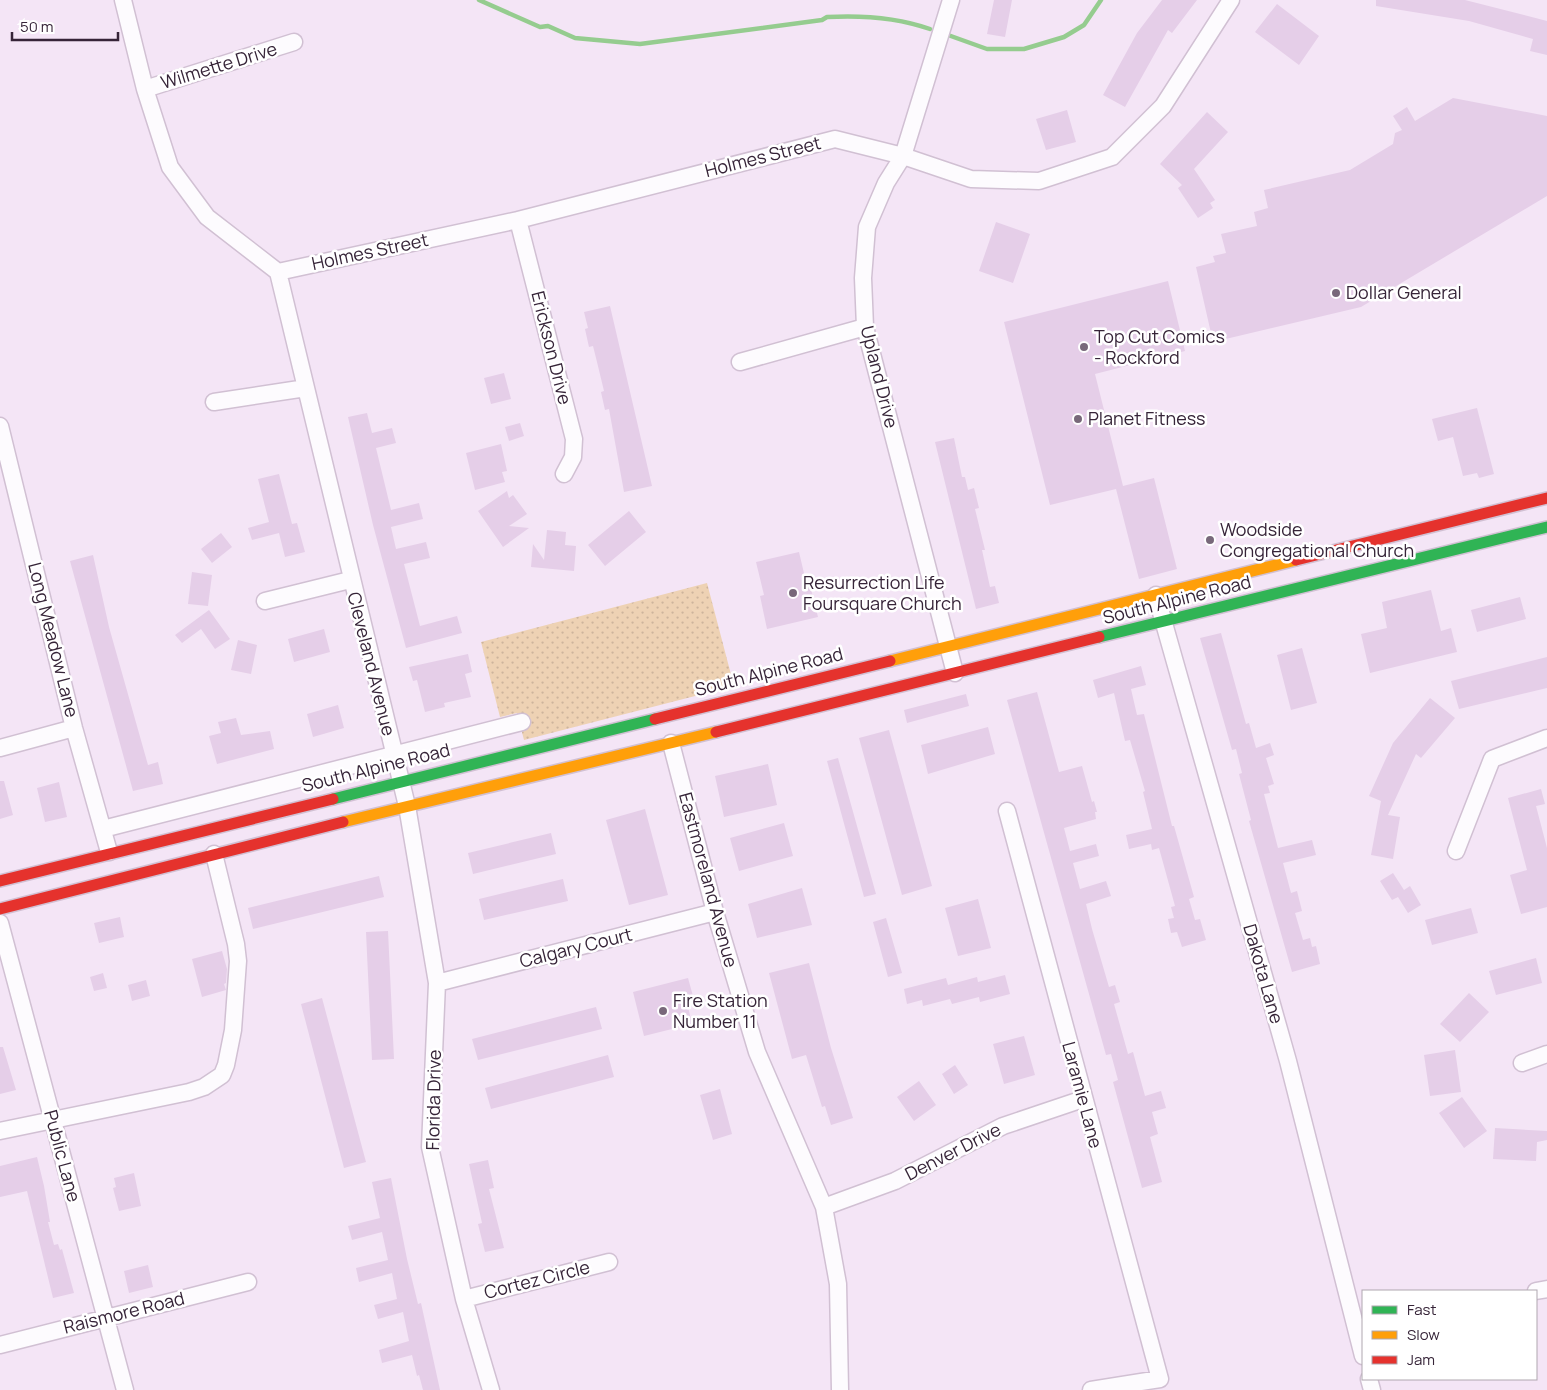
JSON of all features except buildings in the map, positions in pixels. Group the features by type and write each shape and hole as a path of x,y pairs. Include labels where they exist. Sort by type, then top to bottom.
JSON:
{"main road":[{"name":"South Alpine Road","path":"0,880 1547,498"},
{"name":"South Alpine Road","path":"0,909 407,806 671,743 1547,526"}],"street":[{"path":"123,0 145,89 170,167 207,217 278,272"},
{"name":"Upland Drive","path":"951,0 902,156 886,183 867,228 863,278 865,327 955,673"},
{"name":"Holmes Street","path":"278,272 518,220 834,139 902,156 970,179 1039,181 1112,157 1163,106 1231,0"},
{"name":"Wilmette Drive","path":"145,89 294,42"},
{"name":"Erickson Drive","path":"518,220 574,439 573,457 564,474"},
{"name":"Cleveland Avenue","path":"278,272 350,580 407,806"},
{"path":"740,362 865,327"},
{"path":"214,402 306,388"},
{"name":"Long Meadow Lane","path":"0,426 74,728 109,852"},
{"name":"Cleveland Avenue","path":"265,601 350,580"},
{"name":"Dakota Lane","path":"1156,595 1288,1061 1361,1336"},
{"path":"102,829 522,722"},
{"path":"0,748 74,728"},
{"path":"1456,851 1492,758 1547,738"},
{"name":"Eastmoreland Avenue","path":"671,743 715,912 757,1052 824,1207 838,1284 841,1390"},
{"name":"Florida Drive","path":"407,806 437,983 430,1147 464,1299 491,1390"},
{"name":"Laramie Lane","path":"1007,811 1083,1099 1160,1379 1091,1390"},
{"path":"0,1131 189,1092 204,1087 222,1075 229,1052 237,987 238,961 236,944 214,854"},
{"name":"Calgary Court","path":"437,983 715,912"},
{"name":"Public Lane","path":"0,923 104,1318 125,1390"},
{"path":"1522,1063 1547,1054"},
{"name":"Denver Drive","path":"824,1207 895,1181 1003,1126 1083,1099"},
{"name":"Cortez Circle","path":"464,1299 609,1262"},
{"name":"Raismore Road","path":"0,1345 248,1282"}],"shaded area":[{"path":"707,583 734,686 524,740 517,713 500,717 481,642"}],"waterway":[{"path":"479,0 540,27 548,26 575,38 640,44 822,20 827,17 854,16 879,18 905,22 930,29"},
{"path":"948,35 987,49 1024,49 1064,37 1084,25 1101,0"}],"traffic: fast":[{"path":"1099,637 1547,527"},
{"path":"333,799 655,719"}],"traffic: slow":[{"path":"890,661 1296,560"},
{"path":"343,822 716,732"}],"traffic: jam":[{"path":"1296,560 1547,498"},
{"path":"716,732 1099,637"},
{"path":"655,719 890,661"},
{"path":"0,881 333,799"},
{"path":"0,909 343,822"}],"place":[{"name":"Dollar General","path":"1336,293"},
{"name":"Top Cut Comics - Rockford","path":"1084,347"},
{"name":"Planet Fitness","path":"1078,419"},
{"name":"Woodside Congregational Church","path":"1210,540"},
{"name":"Resurrection Life Foursquare Church","path":"793,593"},
{"name":"Fire Station Number 11","path":"663,1011"}]}
